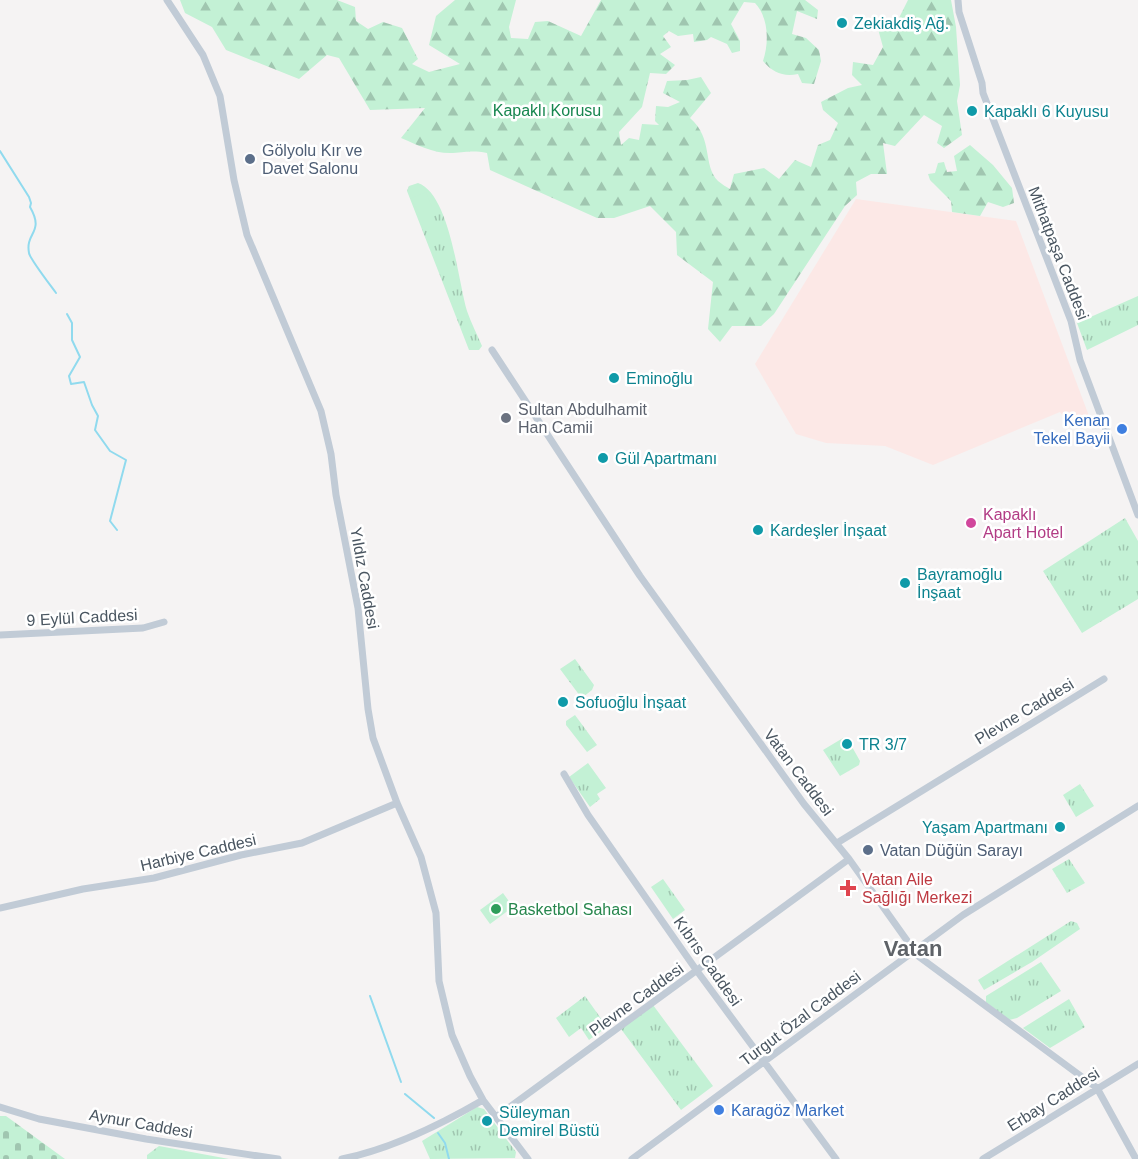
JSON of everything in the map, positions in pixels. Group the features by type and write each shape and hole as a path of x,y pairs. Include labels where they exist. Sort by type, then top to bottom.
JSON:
{"street":[{"name":"Yıldız Caddesi","path":"167,0 203,55 220,96 234,180 247,235 321,411 331,454 336,495 358,608 373,738 397,803 421,857 436,914 439,981 445,1013 452,1035 483,1100 528,1159"},
{"name":"Mithatpaşa Caddesi","path":"958,0 959,12 982,83 983,93 1067,312 1080,360 1138,515"},
{"name":"Vatan Caddesi","path":"492,350 499,365 623,553 804,804 849,859 914,951 1055,1059 1097,1088 1137,1157"},
{"name":"9 Eylül Caddesi","path":"0,635 143,628 164,622"},
{"name":"Plevne Caddesi","path":"837,843 1104,679"},
{"name":"Kıbrıs Caddesi","path":"564,774 588,815 670,929 697,971 836,1159"},
{"name":"Harbiye Caddesi","path":"0,908 83,889 154,878 241,855 302,843 397,803"},
{"name":"Turgut Özal Caddesi","path":"632,1159 963,915 1138,806"},
{"name":"Plevne Caddesi","path":"496,1117 849,859"},
{"name":"Erbay Caddesi","path":"983,1159 1138,1064"},
{"path":"342,1159 389,1146 483,1100"},
{"name":"Aynur Caddesi","path":"0,1107 39,1119 146,1139 278,1159"}],"shaded area":[{"path":"856,199 1016,221 1089,416 1070,425 1060,412 933,465 885,446 826,443 796,434 755,364"}],"green space":[{"name":"Kapaklı Korusu","path":"180,0 337,0 355,7 356,21 368,29 383,22 402,28 418,59 412,64 429,72 460,64 429,45 436,16 455,0 516,0 509,27 511,38 528,39 535,22 548,21 581,36 601,0 805,0 818,10 817,19 797,11 792,34 806,38 819,50 821,61 814,84 802,83 798,74 779,73 763,61 767,31 763,16 755,3 744,2 731,24 740,41 740,51 732,53 727,44 711,37 694,42 693,34 678,36 669,31 663,36 671,47 660,54 675,65 666,74 650,73 642,107 619,132 621,145 629,138 639,140 642,124 659,125 655,121 656,106 668,107 680,102 663,93 667,81 701,77 711,93 690,118 702,134 713,175 730,189 734,174 764,168 779,179 795,160 811,167 818,145 830,140 838,123 823,110 821,102 848,88 862,85 852,75 853,62 873,65 883,47 878,29 899,18 908,0 951,0 956,27 960,85 957,101 962,135 944,148 937,143 942,126 924,115 895,146 883,143 887,174 871,174 856,182 857,195 845,206 774,314 761,326 732,326 720,342 708,329 713,282 677,255 676,232 650,206 614,218 597,218 490,170 487,153 439,152 401,138 425,108 370,110 339,58 327,55 299,79 226,50 212,27 185,13"},
{"path":"970,145 993,165 1012,188 1014,203 1003,207 988,202 980,216 952,212 951,201 930,180 928,174 935,173 938,163 944,162 947,172 957,171 954,156"},
{"path":"418,183 429,190 438,203 445,220 467,311 482,346 479,350 469,350 407,191 409,186"},
{"path":"426,192 432,207 419,213 411,198"},
{"path":"1138,296 1138,325 1087,350 1077,323"},
{"path":"1125,518 1138,541 1138,599 1082,633 1043,571"},
{"path":"575,659 594,685 592,690 583,697 560,669"},
{"path":"575,715 597,745 587,752 566,725 566,721"},
{"path":"847,738 860,761 859,765 840,776 823,750"},
{"path":"588,763 606,788 597,794 600,799 590,807 569,777"},
{"path":"1080,784 1094,806 1076,817 1063,795"},
{"path":"1069,859 1085,883 1067,893 1052,869"},
{"path":"663,879 685,910 673,919 651,887"},
{"name":"Basketbol Sahası","path":"503,893 513,907 490,924 480,910"},
{"path":"1071,921 1077,923 1080,929 1032,962 984,990 978,980"},
{"path":"1041,962 1061,991 1017,1018 1009,1020 986,1002 986,996"},
{"path":"585,996 607,1027 589,1040 581,1028 569,1037 556,1018"},
{"path":"1069,999 1085,1027 1050,1048 1023,1028"},
{"path":"653,1005 713,1086 681,1110 621,1029"},
{"path":"477,1107 484,1109 516,1152 515,1158 430,1159 422,1141"},
{"path":"0,1116 6,1116 65,1159 0,1159"},
{"path":"159,1146 229,1159 147,1159 147,1155"}],"waterway":[{"path":"0,151 31,203 30,207 36,222 29,246 30,256 56,293"},
{"path":"67,314 72,323 72,340 80,357 69,376 71,384 84,382 98,416 95,430 110,451 126,460 110,521 117,530"},
{"path":"370,996 401,1082"},
{"path":"405,1094 434,1118"},
{"path":"438,1133 445,1143 449,1159"}],"place":[{"name":"Zekiakdiş Ağ.","path":"842,23"},
{"name":"Kapaklı 6 Kuyusu","path":"972,111"},
{"name":"Gölyolu Kır ve Davet Salonu","path":"250,159"},
{"name":"Eminoğlu","path":"614,378"},
{"name":"Sultan Abdulhamit Han Camii","path":"506,418"},
{"name":"Kenan Tekel Bayii","path":"1122,429"},
{"name":"Gül Apartmanı","path":"603,458"},
{"name":"Kapaklı Apart Hotel","path":"971,523"},
{"name":"Kardeşler İnşaat","path":"758,530"},
{"name":"Bayramoğlu İnşaat","path":"905,583"},
{"name":"Sofuoğlu İnşaat","path":"563,702"},
{"name":"TR 3/7","path":"847,744"},
{"name":"Yaşam Apartmanı","path":"1060,827"},
{"name":"Vatan Düğün Sarayı","path":"868,850"},
{"name":"Vatan Aile Sağlığı Merkezi","path":"848,888"},
{"name":"Basketbol Sahası","path":"496,909"},
{"name":"Karagöz Market","path":"719,1110"},
{"name":"Süleyman Demirel Büstü","path":"487,1121"}],"district":[{"name":"Vatan","path":"913,948"}]}
